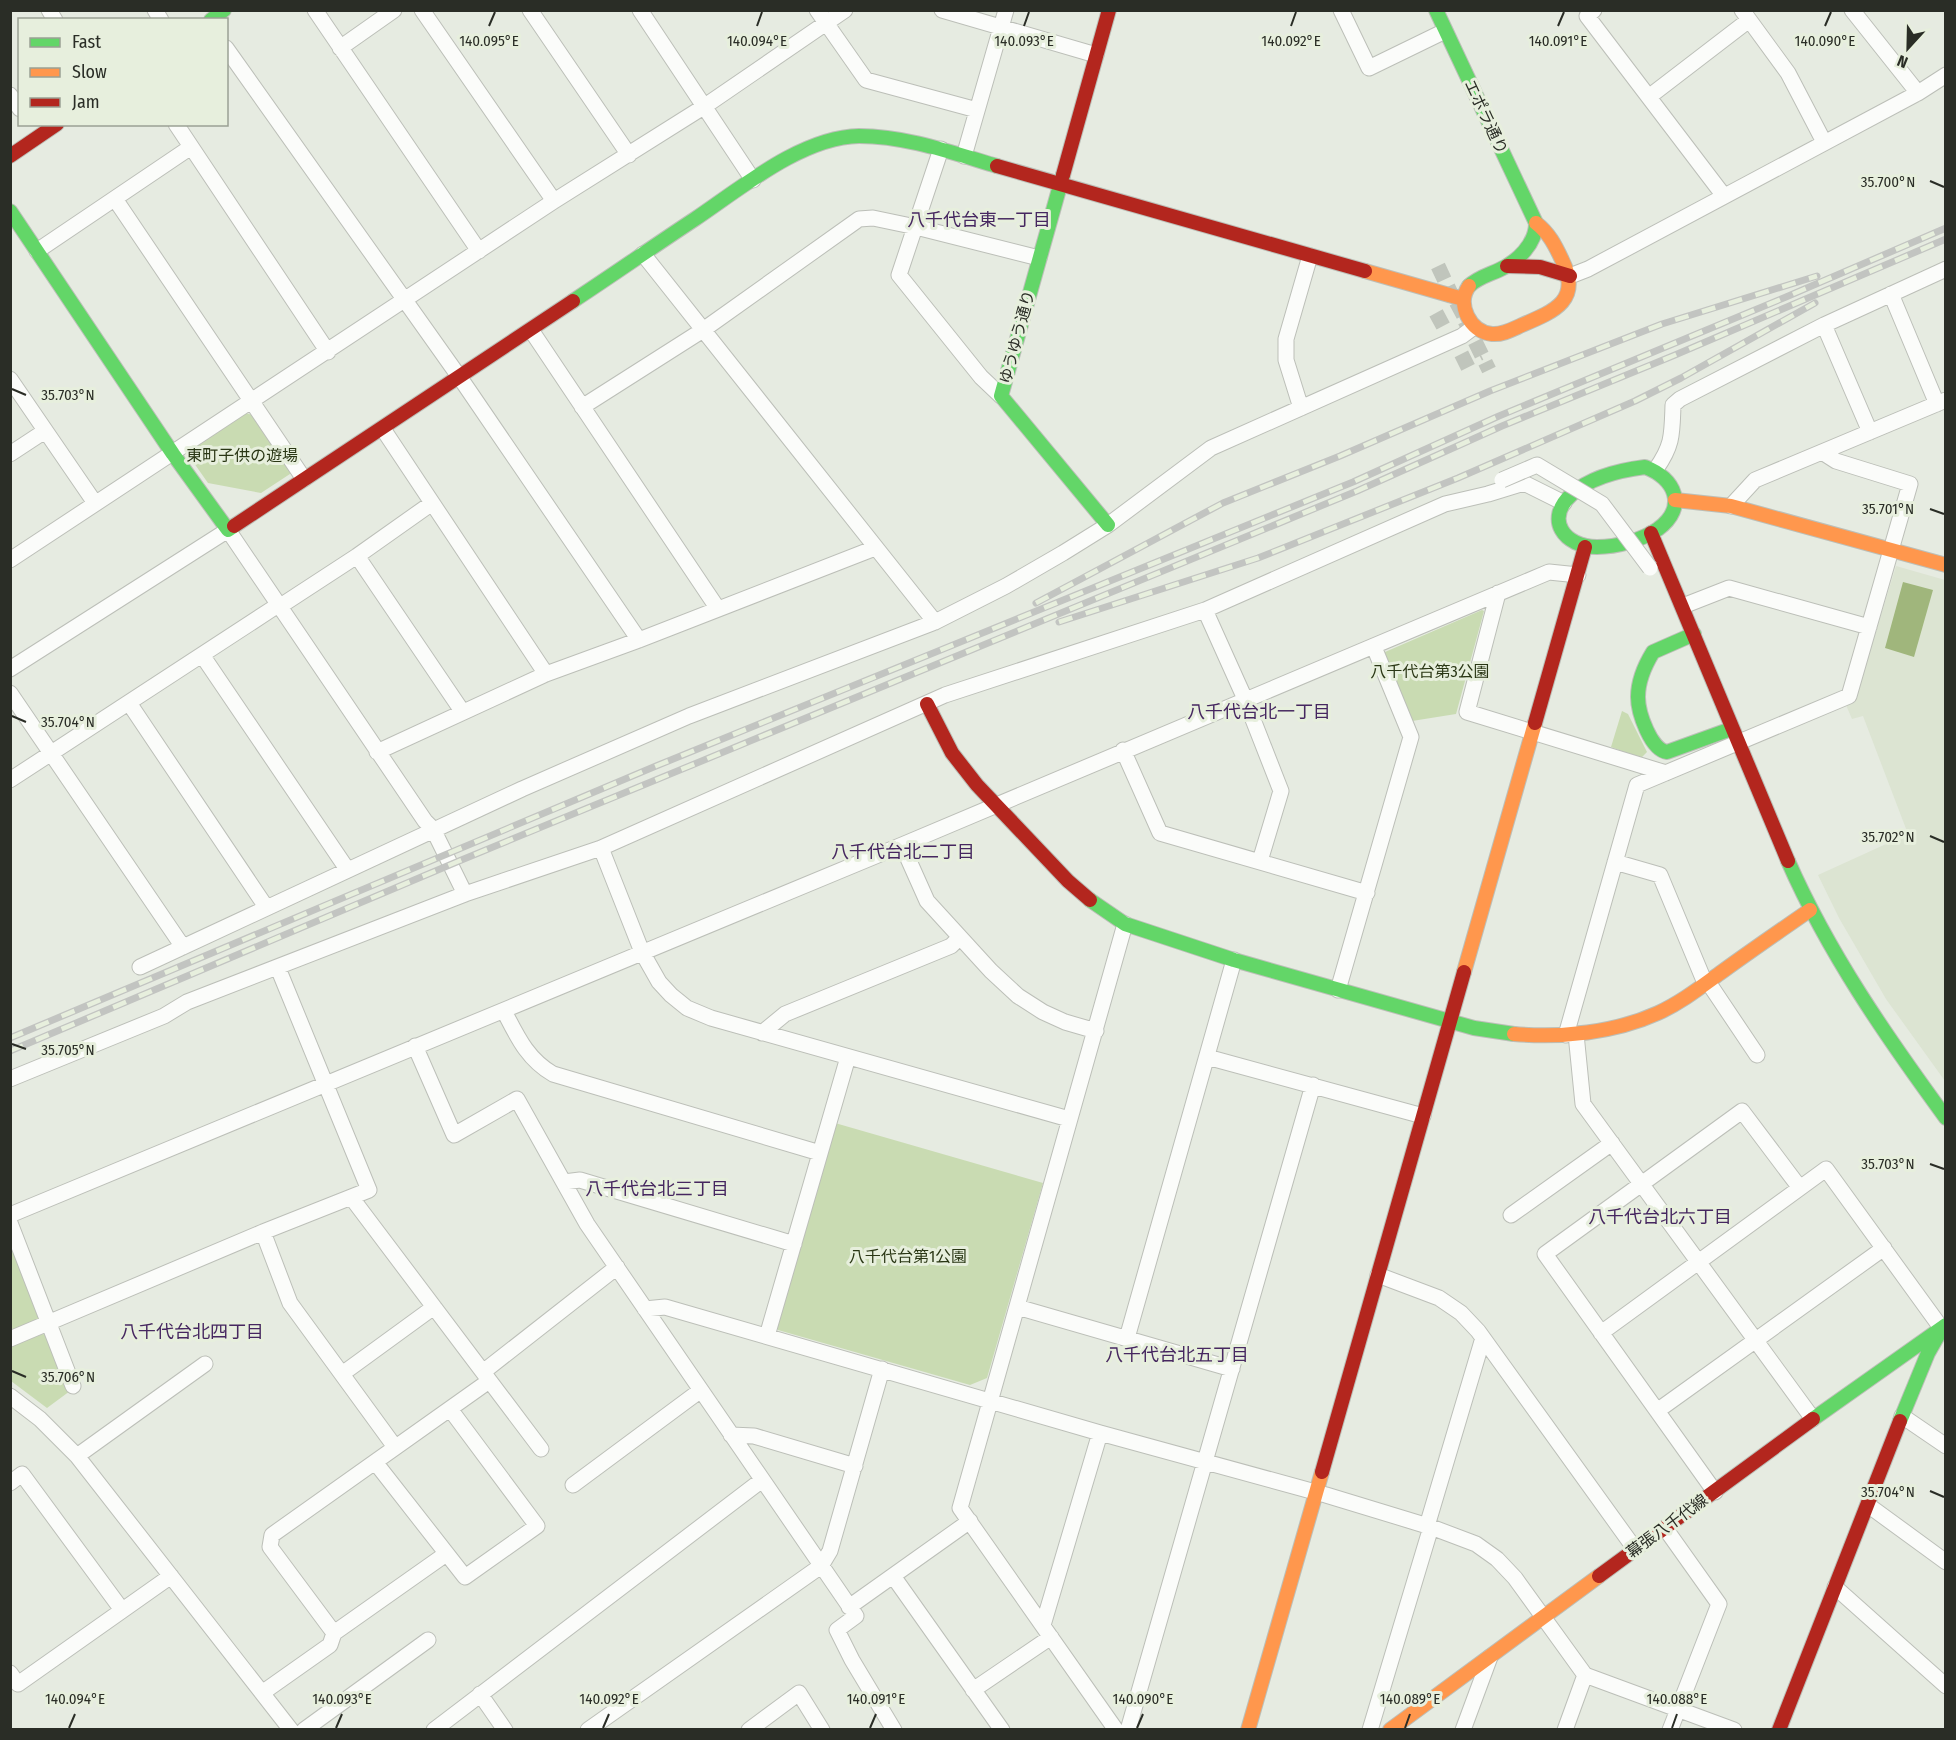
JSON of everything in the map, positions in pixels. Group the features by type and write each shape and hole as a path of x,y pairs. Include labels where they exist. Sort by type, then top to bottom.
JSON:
{"street":[{"path":"315,10 479,250"},
{"path":"340,48 394,10"},
{"path":"422,10 554,201"},
{"path":"530,10 629,155"},
{"path":"640,10 753,180"},
{"path":"817,10 866,80 977,110"},
{"path":"10,560 554,201 705,106 845,10"},
{"path":"942,10 1096,55"},
{"path":"964,156 1006,10"},
{"name":"ゆうゆう通り","path":"1108,525 1001,396 1109,10"},
{"path":"1341,10 1369,68 1445,31"},
{"name":"エポラ通り","path":"1436,10 1536,223 1552,237 1570,276"},
{"path":"1852,10 1918,93"},
{"path":"1589,12 1724,196"},
{"path":"1650,96 1745,15 1788,74 1824,142"},
{"path":"228,51 460,377 639,640"},
{"path":"1507,266 1540,267 1570,276 1918,93 1946,75"},
{"path":"10,156 34,131 50,126"},
{"path":"177,126 328,352"},
{"path":"10,669 383,429 753,180 787,159 821,143 858,136 896,139 941,149 1463,299"},
{"path":"37,251 191,147"},
{"path":"941,149 899,275 981,377 1001,396"},
{"path":"115,199 304,479"},
{"path":"10,211 173,454 228,530 377,752 433,829 465,894"},
{"path":"582,407 703,330 859,219 873,218 916,226 1039,258"},
{"path":"1536,223 1537,229 1532,240 1507,266 1468,286 1463,299 1467,317 1474,327 1490,334 1500,334 1550,313 1564,300 1570,288 1570,276"},
{"path":"644,254 935,622"},
{"path":"1301,408 1286,360 1286,339 1310,256"},
{"path":"1656,470 1667,453 1672,436 1673,405 1680,399 1824,325 1946,269"},
{"path":"1731,506 1755,480 1943,404 1891,294"},
{"path":"1824,325 1870,432"},
{"path":"140,967 433,829 690,716 935,622 1006,586 1108,525 1211,448 1462,336 1474,327"},
{"path":"531,330 718,609"},
{"path":"10,379 95,504"},
{"path":"383,429 546,674"},
{"path":"10,454 45,431"},
{"path":"1813,1419 1583,1104 1571,1034 1637,784 1849,696 1910,484 1836,461 1822,452"},
{"path":"1502,480 1537,465 1602,504 1650,568"},
{"path":"1645,467 1656,470 1672,483 1675,500 1666,522 1651,533 1604,547 1585,547 1571,542 1561,527 1560,517 1564,503 1573,493 1622,471 1645,467"},
{"path":"10,1078 164,1016 187,1002 465,894 601,848 945,695 1206,610 1445,504 1524,483 1564,503"},
{"path":"1675,500 1715,502 1946,565"},
{"path":"10,780 357,556 432,503"},
{"path":"1651,533 1683,606 1731,729 1810,910 1856,991 1892,1045 1946,1118"},
{"path":"1248,1730 1585,547"},
{"path":"377,752 546,674 875,548"},
{"path":"357,556 462,711"},
{"path":"10,1215 902,845 1549,572 1578,575"},
{"path":"1683,606 1729,588 1869,627"},
{"path":"1498,593 1467,712 1666,773"},
{"path":"1206,610 1245,699 1281,791 1260,861"},
{"path":"1694,634 1657,650 1649,658 1638,695 1638,706 1655,746 1665,753 1731,729"},
{"path":"1338,990 1411,737 1374,647"},
{"path":"201,655 347,869"},
{"path":"10,693 183,947"},
{"path":"129,703 266,907"},
{"path":"927,704 952,753 977,785 1068,881 1093,903 1125,924 1234,960 1450,1022 1498,1033 1531,1036 1571,1034 1641,1019 1678,1003 1810,910"},
{"path":"1123,750 1160,833 1367,893"},
{"path":"902,845 927,901 959,938 1018,996 1043,1012 1065,1022 1096,1030"},
{"path":"601,848 642,952 664,989 687,1008 711,1018 762,1033 1069,1119"},
{"path":"1615,862 1660,875 1707,982 1756,1055"},
{"path":"1116,1730 960,1508 1125,924"},
{"path":"762,1033 785,1014 951,946 959,938"},
{"path":"1127,1338 1234,960"},
{"path":"10,1339 263,1232 369,1190 278,968"},
{"path":"504,1011 522,1047 538,1064 553,1074 820,1153"},
{"path":"415,1046 454,1135 518,1099 587,1224 856,1616 837,1630 852,1660 894,1730"},
{"path":"767,1336 848,1057"},
{"path":"1207,1057 1423,1116"},
{"path":"1128,1730 1313,1085"},
{"path":"1715,1492 1545,1254 1742,1111 1800,1188"},
{"path":"1511,1215 1612,1143"},
{"path":"1601,1333 1826,1169 1944,1327 1928,1353 1902,1416 1779,1730"},
{"path":"564,1182 580,1180 794,1244"},
{"path":"351,1197 540,1449"},
{"path":"10,1223 73,1386"},
{"path":"263,1232 290,1303 395,1447"},
{"path":"1658,1411 1884,1248"},
{"path":"334,1633 270,1547 272,1535 450,1409 486,1376 617,1267"},
{"path":"1378,1275 1438,1298 1461,1313 1483,1338 1635,1550"},
{"path":"1017,1306 1232,1369"},
{"path":"342,1374 434,1307"},
{"path":"645,1309 665,1307 1316,1492 1476,1544 1497,1559 1515,1578 1585,1675 1734,1730"},
{"name":"幕張八千代線","path":"1390,1730 1813,1419 1944,1327"},
{"path":"1370,1730 1483,1338"},
{"path":"77,1456 205,1364"},
{"path":"588,1730 821,1566 830,1551 882,1369"},
{"path":"573,1485 701,1390"},
{"path":"10,1396 40,1419 77,1456 291,1730"},
{"path":"375,1462 465,1577 537,1526 450,1409"},
{"path":"1902,1416 1946,1446"},
{"path":"973,1690 1047,1631 1100,1432"},
{"path":"731,1435 754,1436 855,1466"},
{"path":"10,1483 22,1474 122,1610"},
{"path":"434,1730 762,1480"},
{"path":"1868,1505 1946,1562"},
{"path":"849,1607 970,1521"},
{"path":"1665,1528 1719,1604 1670,1730"},
{"path":"262,1693 330,1645 334,1633 446,1554"},
{"path":"10,1673 18,1684 171,1576"},
{"path":"892,1576 1002,1730"},
{"path":"1835,1587 1946,1686"},
{"path":"304,1730 428,1640"},
{"path":"1463,1730 1492,1653"},
{"path":"1565,1730 1585,1675"},
{"path":"749,1730 799,1693 822,1730"},
{"path":"480,1694 504,1730"}],"shaded area":[{"path":"1896,566 1945,580 1945,1081 1886,999 1839,918 1818,875 1908,834 1863,716 1852,719 1846,705 1855,700"},
{"path":"1903,582 1933,590 1914,657 1885,648"}],"green space":[{"name":"東町子供の遊場","path":"246,413 255,416 293,472 261,493 208,483 189,456 191,449"},
{"name":"八千代台第3公園","path":"1484,611 1456,714 1412,721 1384,655 1385,652"},
{"path":"1622,711 1628,714 1647,752 1641,758 1611,747"},
{"name":"八千代台第1公園","path":"835,1123 1043,1183 987,1378 970,1385 778,1330 776,1326"},
{"path":"10,1240 41,1318 13,1331 10,1323"},
{"path":"43,1334 48,1336 70,1391 47,1408 11,1381 10,1346"}],"tunnel":[{"path":"1438,266 1454,300"},
{"path":"1433,323 1459,309"},
{"path":"1465,321 1489,370"},
{"path":"1458,364 1480,353"}],"railway":[{"path":"10,1038 656,766 1353,482 1499,416 1946,228"},
{"path":"10,1051 459,861 1357,491 1502,426 1946,239"},
{"path":"1036,603 1223,503 1340,456 1490,391 1662,324 1817,276"},
{"path":"1059,622 1258,558 1458,478 1635,401 1815,303"}],"traffic: fast":[{"path":"214,18 224,10"},
{"path":"1436,10 1536,223 1533,238 1519,257 1506,267 1469,286"},
{"path":"573,301 752,179 816,145 859,136 877,137 929,146 997,166"},
{"path":"1063,175 1001,396 1108,525"},
{"path":"10,211 173,454 228,530 234,526"},
{"path":"1645,467 1664,478 1674,494 1673,512 1658,529 1637,540 1605,547 1585,546 1567,537 1559,522 1559,513 1572,494 1588,483 1607,475 1645,467"},
{"path":"1694,634 1653,652 1647,662 1638,691 1646,730 1656,745 1667,752 1731,729"},
{"path":"1788,861 1840,962 1946,1118"},
{"path":"1090,900 1125,924 1234,960 1474,1028 1514,1034"},
{"path":"1813,1419 1946,1325"},
{"path":"1900,1421 1928,1353 1940,1332"}],"traffic: slow":[{"path":"1469,286 1464,301 1467,316 1477,328 1492,334 1500,334 1545,315 1562,302 1569,285 1567,274 1551,240 1536,223"},
{"path":"1365,271 1463,299"},
{"path":"1675,500 1731,506 1946,565"},
{"path":"1464,972 1535,723"},
{"path":"1514,1034 1550,1035 1587,1032 1624,1025 1658,1013 1692,994 1810,910"},
{"path":"1248,1730 1322,1472"},
{"path":"1390,1730 1599,1576"}],"traffic: jam":[{"path":"1063,175 1109,10"},
{"path":"10,156 54,126"},
{"path":"997,166 1365,271"},
{"path":"1507,266 1540,267 1570,276"},
{"path":"234,526 573,301"},
{"path":"1651,533 1788,861"},
{"path":"1535,723 1585,547"},
{"path":"927,704 952,753 977,785 1068,881 1090,900"},
{"path":"1322,1472 1464,972"},
{"path":"1599,1576 1813,1419"},
{"path":"1779,1730 1900,1421"}],"district":[{"name":"八千代台東一丁目","path":"979,220"},
{"name":"八千代台北一丁目","path":"1259,712"},
{"name":"八千代台北二丁目","path":"903,852"},
{"name":"八千代台北三丁目","path":"657,1189"},
{"name":"八千代台北六丁目","path":"1660,1217"},
{"name":"八千代台北四丁目","path":"192,1332"},
{"name":"八千代台北五丁目","path":"1177,1355"}]}
